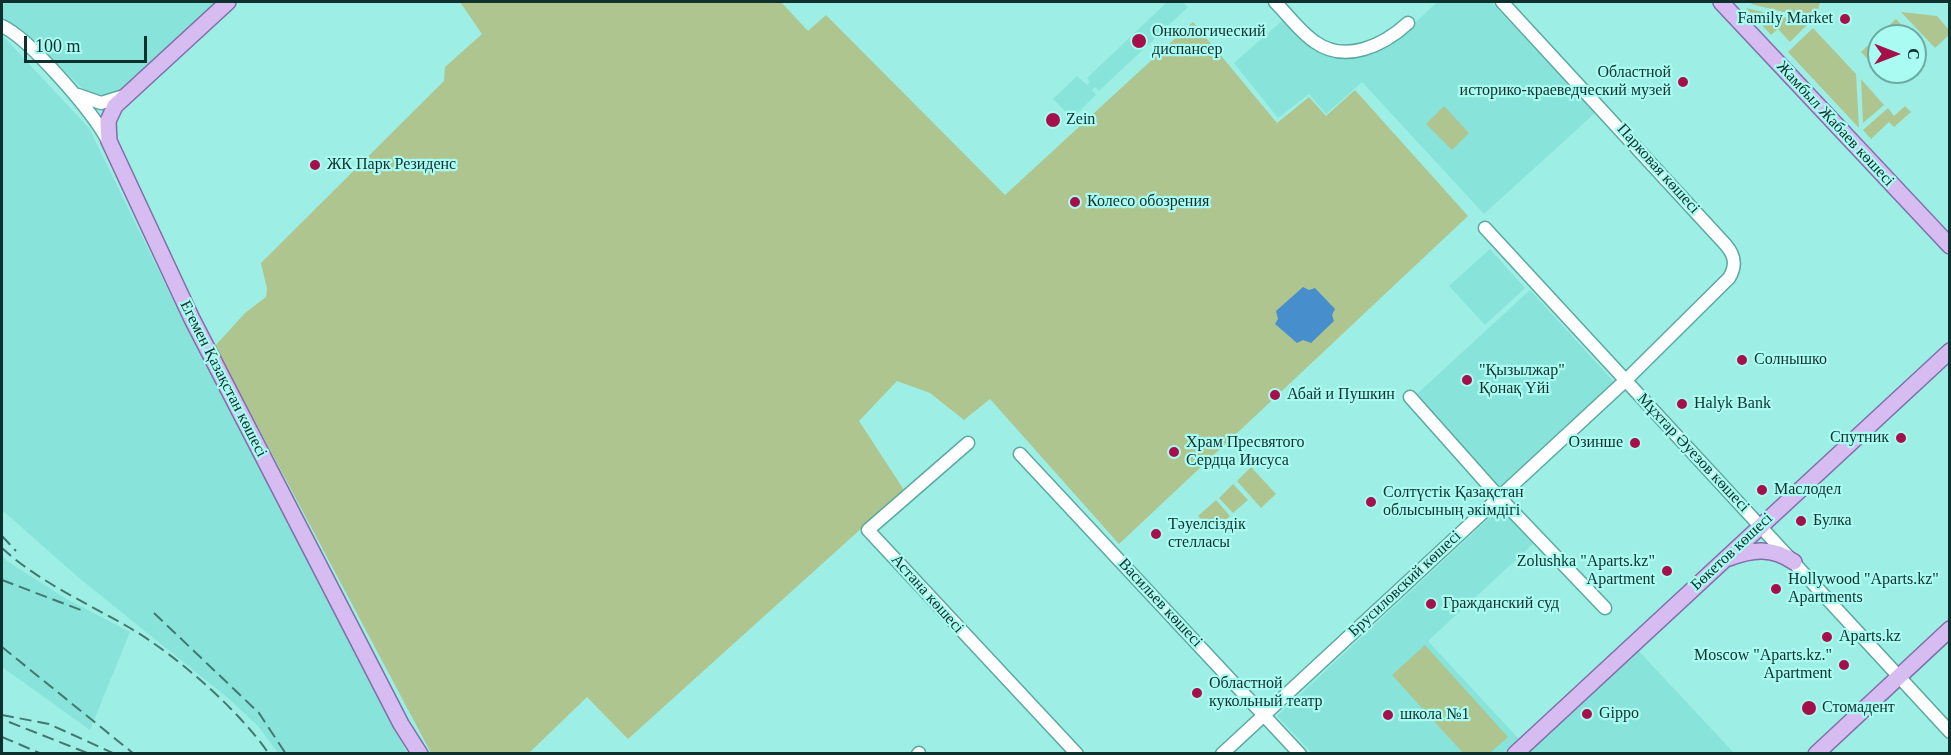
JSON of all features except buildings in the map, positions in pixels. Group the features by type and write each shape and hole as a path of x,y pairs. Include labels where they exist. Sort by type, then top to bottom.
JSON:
{"main road":[{"path":"114,153 108,136 111,110 228,2"},
{"name":"Жамбыл Жабаев көшесі","path":"1721,2 1950,246"},
{"name":"Егемен Қазақстан көшесі","path":"114,153 192,319 274,480 420,753"},
{"name":"Бөкетов көшесі","path":"1515,753 1950,351"},
{"path":"1724,560 1744,553 1764,550 1780,553 1794,562"},
{"path":"1816,753 1950,629"}],"street":[{"path":"1275,2 1308,37 1332,51 1352,51 1373,47 1392,37 1408,23"},
{"name":"Парковая көшесі","path":"1502,2 1710,226 1729,249 1734,260"},
{"name":"Егемен Қазақстан көшесі","path":"2,26 16,35 68,87 98,124 114,153"},
{"path":"68,87 96,102 124,96"},
{"name":"Мұхтар Әуезов көшесі","path":"1485,228 1950,732"},
{"name":"Брусиловский көшесі","path":"1222,753 1626,380 1729,278 1734,260"},
{"path":"1410,398 1499,497 1605,608"},
{"name":"Астана көшесі","path":"968,442 868,530 1077,753"},
{"name":"Васильев көшесі","path":"1020,454 1300,753"}],"shaded area":[{"path":"2,2 218,2 119,94 112,95 91,94 83,89 22,30 2,19"},
{"name":"Онкологический диспансер","path":"1167,2 1183,2 1188,7 1099,91 1095,87 1092,90 1096,95 1072,118 1053,99 1077,76 1087,85 1090,82 1087,78"},
{"path":"1437,2 1491,2 1595,113 1484,214 1362,82 1326,114 1309,94 1278,118 1234,63 1285,18 1306,41 1361,55 1381,50 1391,46"},
{"path":"2,35 89,128 190,335 407,753 278,753 258,726 228,698 79,578 2,510"},
{"path":"1490,249 1525,288 1485,325 1449,286"},
{"path":"1303,287 1309,290 1315,288 1335,309 1332,315 1334,321 1311,343 1303,340 1297,343 1275,324 1278,319 1276,311"},
{"path":"1530,290 1614,382 1490,496 1406,404"},
{"path":"1500,508 1533,544 1428,641 1519,739 1503,753 1312,753 1277,716"},
{"path":"2,554 7,561 65,598 130,632 90,730 2,667"},
{"path":"1636,648 1734,753 1523,754"}],"green space":[{"path":"460,2 781,2 808,31 826,15 1005,195 1193,22 1277,123 1309,97 1326,116 1355,90 1468,216 1119,544 990,399 964,420 930,393 897,381 859,421 904,490 628,739 587,697 529,753 431,753 215,346 245,313 266,297 267,289 261,263 444,81 445,67 482,34"},
{"path":"1753,2 1820,2 1817,14 1812,19 1751,4"},
{"path":"1746,8 1809,23 1790,42 1778,29 1771,35"},
{"path":"1901,12 1937,16 1949,30 1949,35 1935,48 1927,40 1927,24 1912,24"},
{"path":"1896,19 1901,24 1891,24"},
{"path":"1813,28 1856,74 1859,128 1788,52"},
{"path":"1867,46 1867,58 1861,52"},
{"path":"1861,79 1884,105 1863,123"},
{"path":"1444,106 1469,133 1452,150 1426,124"},
{"path":"1905,106 1911,112 1894,127 1889,122 1871,139 1863,130 1888,108 1894,116"},
{"path":"1251,467 1276,494 1261,508 1237,481"},
{"path":"1233,484 1248,500 1233,513 1219,498"},
{"path":"1216,500 1230,516 1213,532 1198,516"},
{"path":"1425,645 1508,737 1490,753 1463,753 1392,675"}],"railway":[{"path":"2,536 16,551"},
{"path":"2,548 47,582 130,628 167,653 224,702 269,754"},
{"path":"2,580 86,612"},
{"path":"154,613 259,713 286,754"},
{"path":"2,647 134,754"},
{"path":"2,715 49,724 115,754"},
{"path":"9,722 90,754"},
{"path":"2,737 42,754"}],"place":[{"name":"Family Мarket","path":"1845,19"},
{"name":"Онкологический диспансер","path":"1139,41"},
{"name":"Oбластной историко-краеведческий музей","path":"1683,82"},
{"name":"Zein","path":"1053,120"},
{"name":"ЖК Парк Резиденс","path":"315,165"},
{"name":"Колесо обозрения","path":"1075,202"},
{"name":"Солнышко","path":"1742,360"},
{"name":"\"Қызылжар\" Қонақ Үйі","path":"1467,380"},
{"name":"Абай и Пушкин","path":"1275,395"},
{"name":"Halyk Bank","path":"1682,404"},
{"name":"Спутник","path":"1901,438"},
{"name":"Озинше","path":"1635,443"},
{"name":"Храм Пресвятого Сердца Иисуса","path":"1174,452"},
{"name":"Маслодел","path":"1762,490"},
{"name":"Солтүстік Қазақстан облысының әкімдігі","path":"1371,502"},
{"name":"Булка","path":"1801,521"},
{"name":"Тәуелсіздік стелласы","path":"1156,534"},
{"name":"Zolushka \"Aparts.kz\" Apartment","path":"1667,571"},
{"name":"Hollywood \"Aparts.kz\" Apartments","path":"1776,589"},
{"name":"Гражданский суд","path":"1431,604"},
{"name":"Aparts.kz","path":"1827,637"},
{"name":"Moscow \"Aparts.kz.\" Apartment","path":"1844,665"},
{"name":"Областной кукольный театр","path":"1197,693"},
{"name":"Стомадент","path":"1809,708"},
{"name":"Gippo","path":"1587,714"},
{"name":"школа №1","path":"1388,715"}]}
